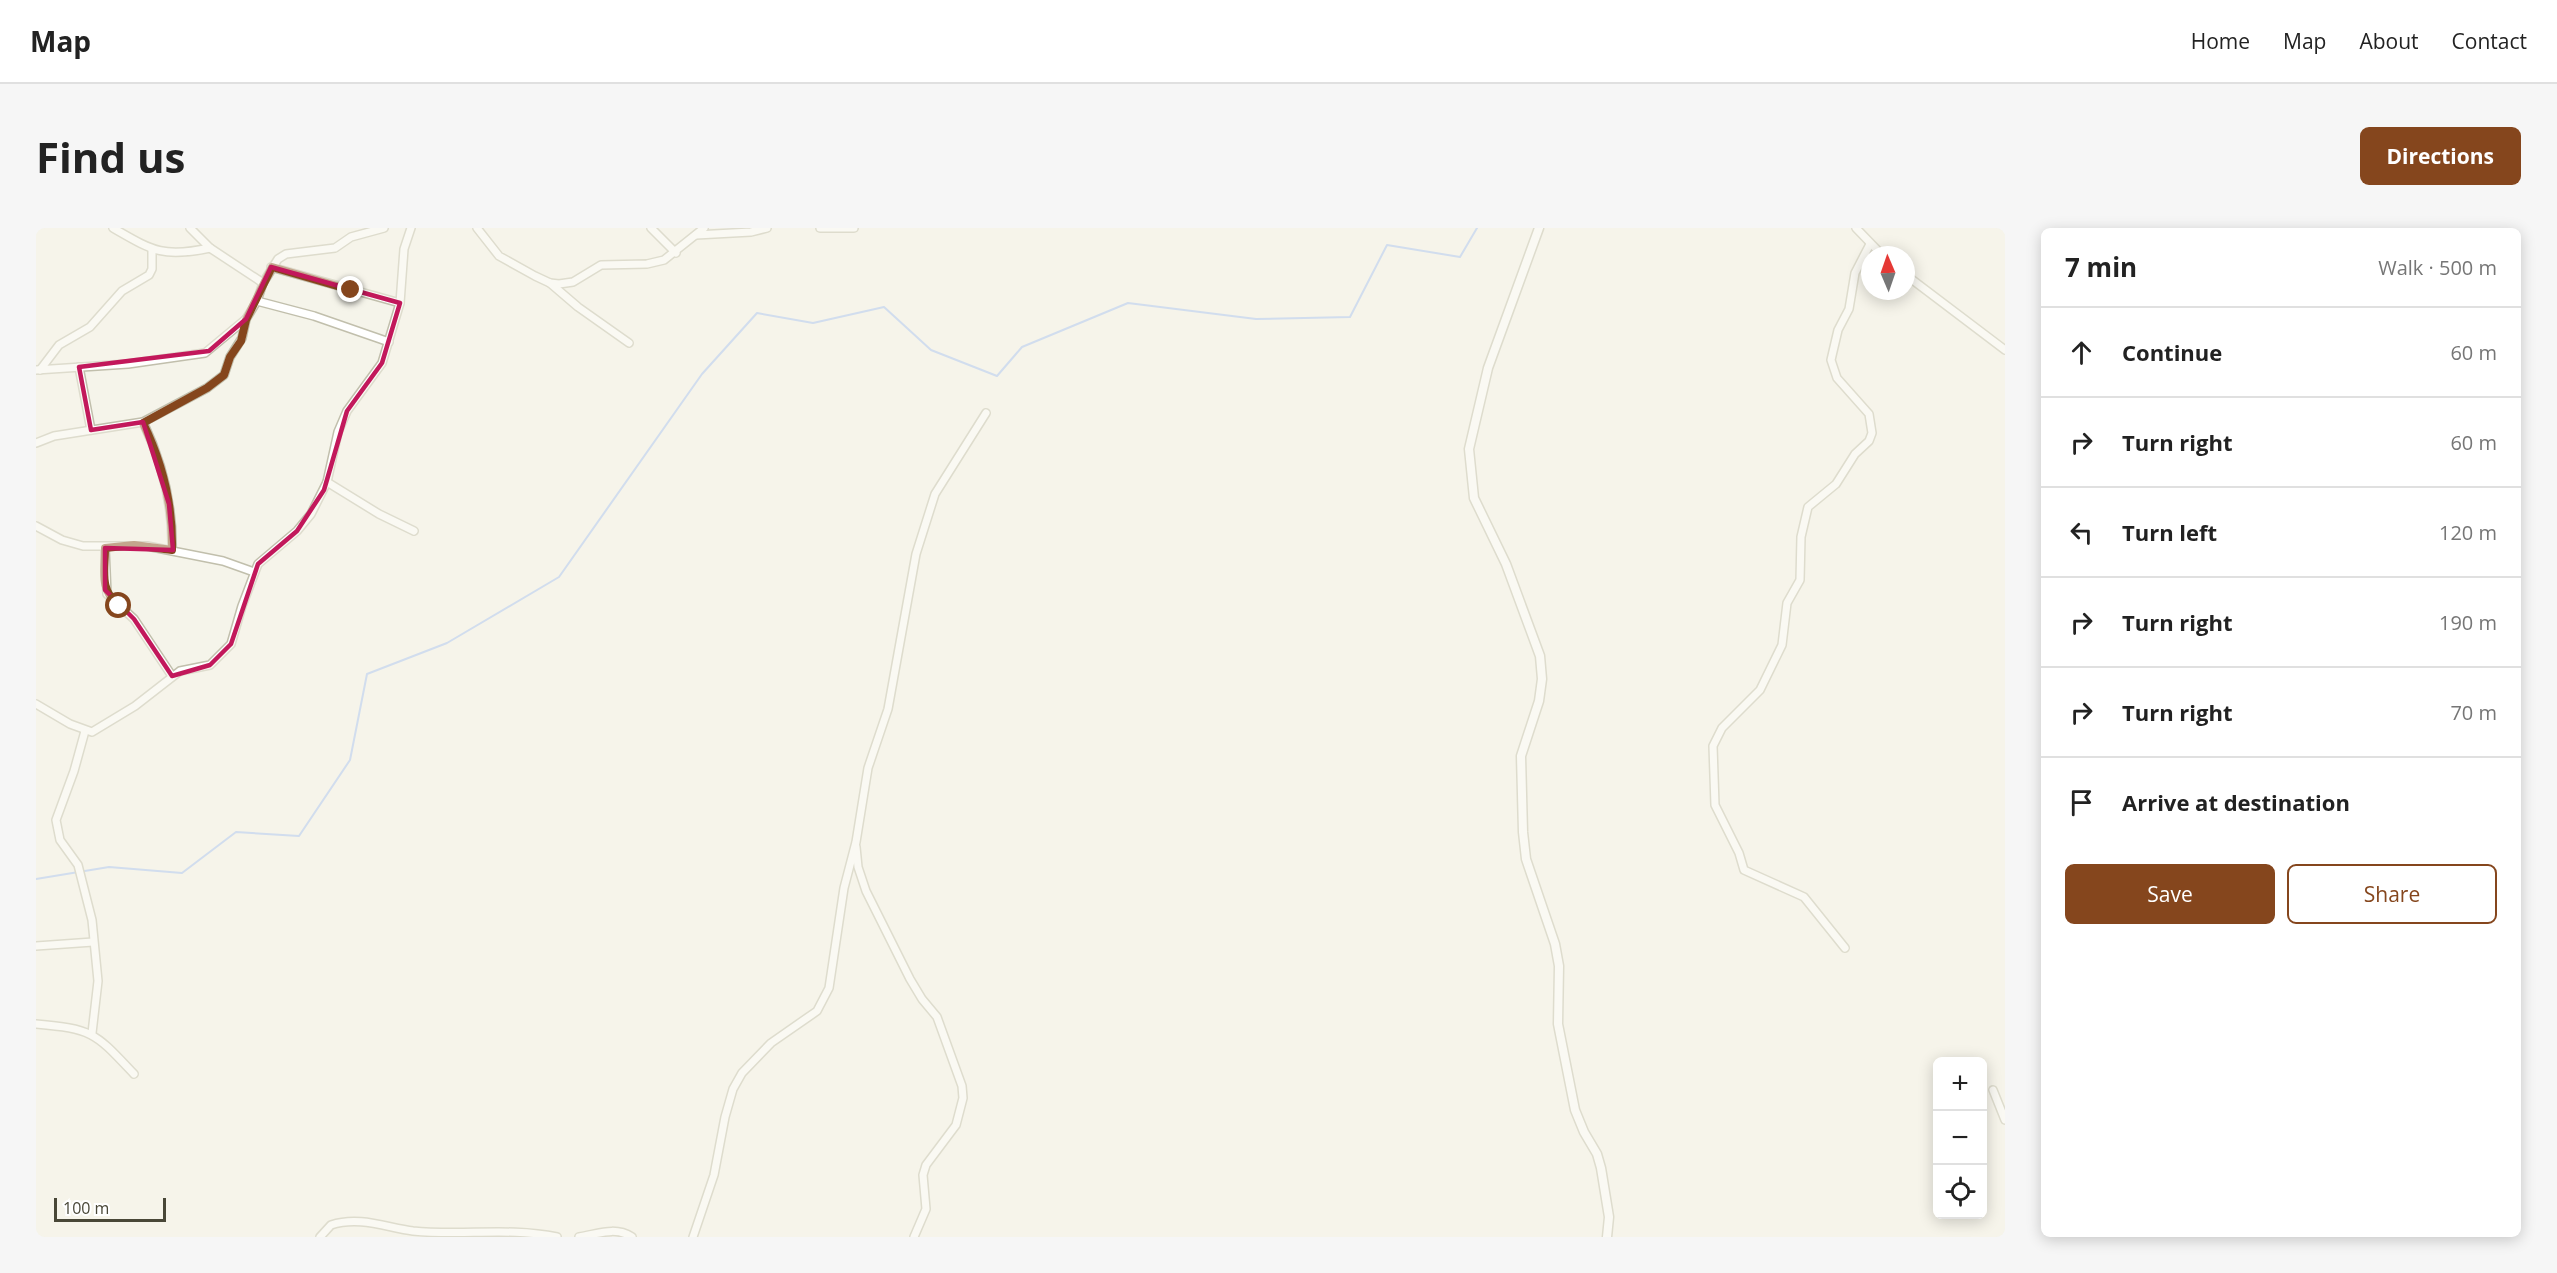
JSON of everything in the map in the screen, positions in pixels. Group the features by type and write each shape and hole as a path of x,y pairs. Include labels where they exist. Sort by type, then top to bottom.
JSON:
{"street":[{"path":"113,228 152,250 179,254 210,248"},
{"path":"190,228 210,248 263,283"},
{"path":"36,443 54,436 143,423 221,379 230,357 242,338 246,320 257,301 263,283 272,267 286,254 335,248 351,237 384,228"},
{"path":"477,228 499,256 550,283 578,307 629,343"},
{"path":"651,228 676,253"},
{"path":"550,283 573,282 601,266 647,264 664,260 676,253 704,228"},
{"path":"696,235 751,232 767,228"},
{"path":"820,228 854,228"},
{"path":"1539,228 1488,368 1469,449 1474,498 1506,564 1540,656 1542,679 1539,701 1521,756 1523,832 1526,858 1555,944 1559,966 1558,1024 1561,1043 1575,1110 1597,1154 1601,1168 1609,1217 1607,1237"},
{"path":"1845,948 1804,897 1744,870 1739,853 1715,805 1712,753 1715,738 1760,690 1782,645 1788,603 1800,580 1801,537 1808,507 1836,484 1855,454 1869,441 1872,433 1869,414 1837,378 1831,360 1838,330 1849,309 1855,273 1870,244 1856,228"},
{"path":"36,704 85,731 94,731 123,715 184,669 210,665 231,644 254,572 262,560 297,531 310,514 327,482 332,456 347,411 382,363 400,303 404,249 409,230"},
{"path":"38,370 59,345 90,327 122,291 149,275 152,269 152,250"},
{"path":"272,267 400,303"},
{"path":"1915,282 2005,350"},
{"path":"257,301 314,316 389,342"},
{"path":"38,370 128,364 205,353 246,320"},
{"path":"78,367 92,430"},
{"path":"693,1237 714,1175 733,1089 742,1073 771,1042 810,1018 824,1002 833,969 844,888 856,842 868,768 888,709 900,647 906,598 927,513 952,465 986,413"},
{"path":"143,423 161,468 169,504 172,550"},
{"path":"327,482 363,505 414,531"},
{"path":"36,526 62,540 83,546 105,548 134,545 172,550 223,561 254,572"},
{"path":"105,548 107,594 134,620 172,676"},
{"path":"85,731 74,771 56,820 60,840 78,865 92,920 98,981 92,1033"},
{"path":"856,842 858,867 866,891 910,979 922,999 937,1017 962,1086 963,1098 956,1125 926,1165 923,1175 926,1209 914,1237"},
{"path":"36,946 93,942"},
{"path":"36,1024 74,1028 92,1033 104,1041 134,1074"},
{"path":"1993,1090 2005,1120"},
{"path":"320,1237 331,1225 370,1221 412,1231 532,1232 557,1237"},
{"path":"579,1237 619,1231 632,1237"}],"highlighted area":[{"path":"271,267 400,303 382,363 347,411 324,490 297,531 258,564 231,644 210,665 172,676 134,619 105,590 105,548 173,550 169,504 143,422 91,430 79,367 209,351 246,319"}],"waterway":[{"path":"36,879 109,867 182,873 236,832 299,836 350,760 367,674 447,643 559,577 702,374 757,313 813,323 884,307 931,350 997,376 1022,347 1128,303 1256,319 1350,317 1387,245 1460,257 1477,228"}],"route":[{"path":"119,606 105,590 105,548 115,545 134,545 172,550 169,504 161,468 143,423 221,379 230,357 241,341 246,320 272,267 351,290"}]}
